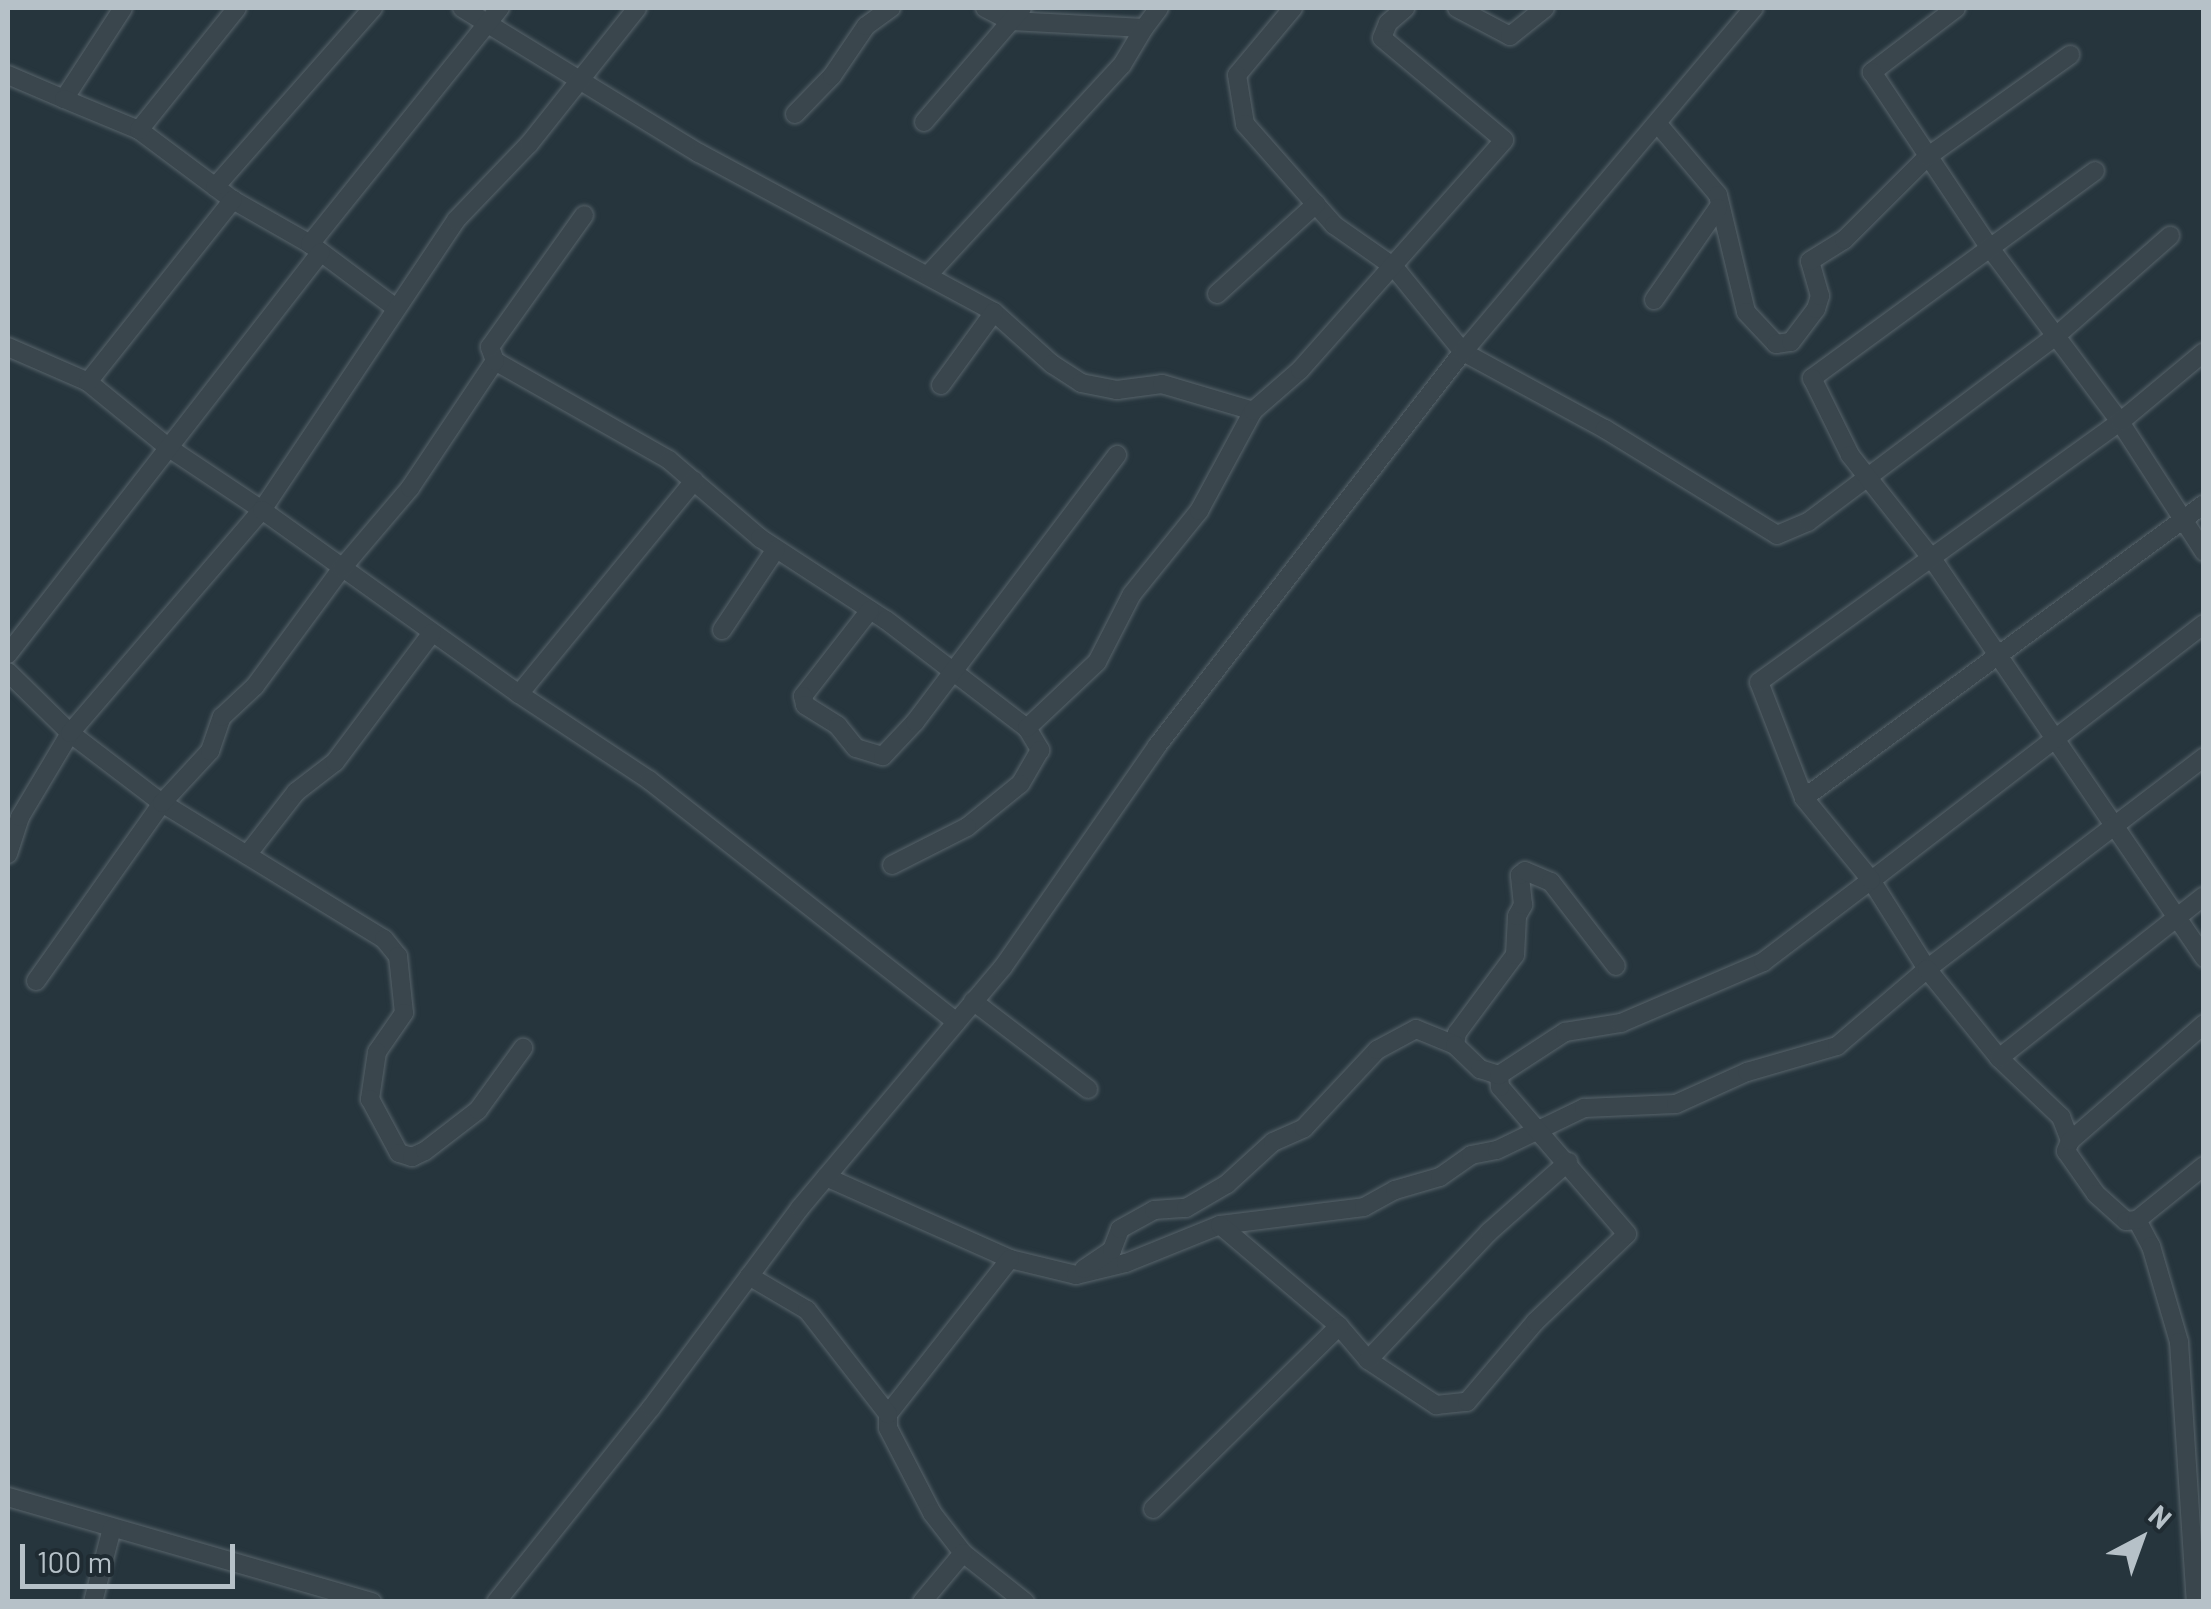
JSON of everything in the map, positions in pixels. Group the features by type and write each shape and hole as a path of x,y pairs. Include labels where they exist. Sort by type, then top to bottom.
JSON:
{"street":[{"path":"64,100 123,8"},
{"path":"139,130 236,8"},
{"path":"215,186 373,8"},
{"path":"462,8 699,153 994,312 1052,364 1081,383 1116,390 1162,384 1253,411"},
{"path":"8,654 169,448 500,8"},
{"path":"8,854 20,817 70,733 262,510 456,220 529,144 637,8"},
{"path":"795,114 832,76 866,26 891,8"},
{"path":"984,8 1144,28"},
{"path":"929,274 1122,65 1159,8"},
{"path":"1293,8 1237,75 1244,124 1334,224 1394,267 1463,352 1605,429 1778,535 1808,522 2056,336 2170,236"},
{"path":"1027,728 1097,662 1132,594 1198,511 1253,411 1300,370 1504,140 1382,38 1388,23 1406,8"},
{"path":"1457,8 1510,36 1545,8"},
{"path":"496,1602 651,1408 826,1177 1002,967 1157,746 1463,352 1754,8"},
{"path":"1956,8 1872,72 1990,248 2120,422 2204,552"},
{"path":"924,122 1016,14"},
{"path":"1657,123 1718,195 1718,208 1742,282 1739,296 1746,312 1776,344 1791,342 1816,308 1820,296 1810,260 1844,240 1927,156 2070,55"},
{"path":"8,74 139,130 233,200 316,248 396,308"},
{"path":"2095,171 1812,378 1850,456 1934,560 2204,958"},
{"path":"88,382 233,200"},
{"path":"1217,294 1316,204"},
{"path":"1654,300 1718,208"},
{"path":"584,215 490,347 495,361 669,460 776,549 870,610 1027,728 1040,750 1020,784 967,827 892,865"},
{"path":"940,385 994,312"},
{"path":"8,347 88,382 169,448 519,694 649,780 956,1022"},
{"path":"2070,1140 2062,1117 1999,1058 1927,969 1872,880 1804,798 1759,682 1934,560 2120,422 2204,352"},
{"path":"36,981 162,803 210,750 222,717 255,686 342,568 410,488 495,361"},
{"path":"870,610 802,696 804,705 838,726 856,748 882,756 953,673 1116,454"},
{"path":"519,694 694,481"},
{"path":"1804,798 2204,504"},
{"path":"722,630 776,549"},
{"path":"1498,1075 1566,1032 1621,1023 1764,962 2204,624"},
{"path":"247,855 296,792 335,762 432,633"},
{"path":"8,672 70,733 162,803 384,938 398,956 404,1013 377,1052 370,1099 400,1152 412,1156 425,1151 478,1110 522,1048"},
{"path":"826,1177 1010,1259 1076,1275 1126,1263 1220,1225 1364,1208 1394,1190 1440,1176 1471,1155 1497,1150 1584,1108 1676,1104 1747,1072 1836,1046 1927,969 2204,757"},
{"path":"1454,1045 1457,1033 1515,956 1517,916 1522,905 1520,876 1525,871 1551,882 1616,966"},
{"path":"1999,1058 2204,896"},
{"path":"973,1002 1088,1088"},
{"path":"2204,1024 2070,1140 2066,1151 2096,1194 2126,1222 2137,1220 2204,1166"},
{"path":"1076,1275 1112,1250 1120,1229 1154,1210 1186,1208 1227,1184 1273,1142 1304,1128 1377,1050 1416,1029 1454,1045 1480,1069 1498,1075"},
{"path":"1220,1225 1339,1326 1368,1360 1436,1406 1467,1402 1535,1322 1627,1234 1500,1087 1498,1075"},
{"path":"1368,1360 1490,1232 1568,1162"},
{"path":"2137,1220 2150,1246 2179,1342 2196,1602"},
{"path":"1010,1259 888,1414 888,1428 932,1513 963,1554 1025,1602"},
{"path":"749,1276 806,1310 888,1414"},
{"path":"1153,1509 1339,1326"},
{"path":"8,1497 372,1602"},
{"path":"92,1602 112,1528"},
{"path":"922,1602 963,1554"},
{"path":"2196,1602 2204,1592"}]}
